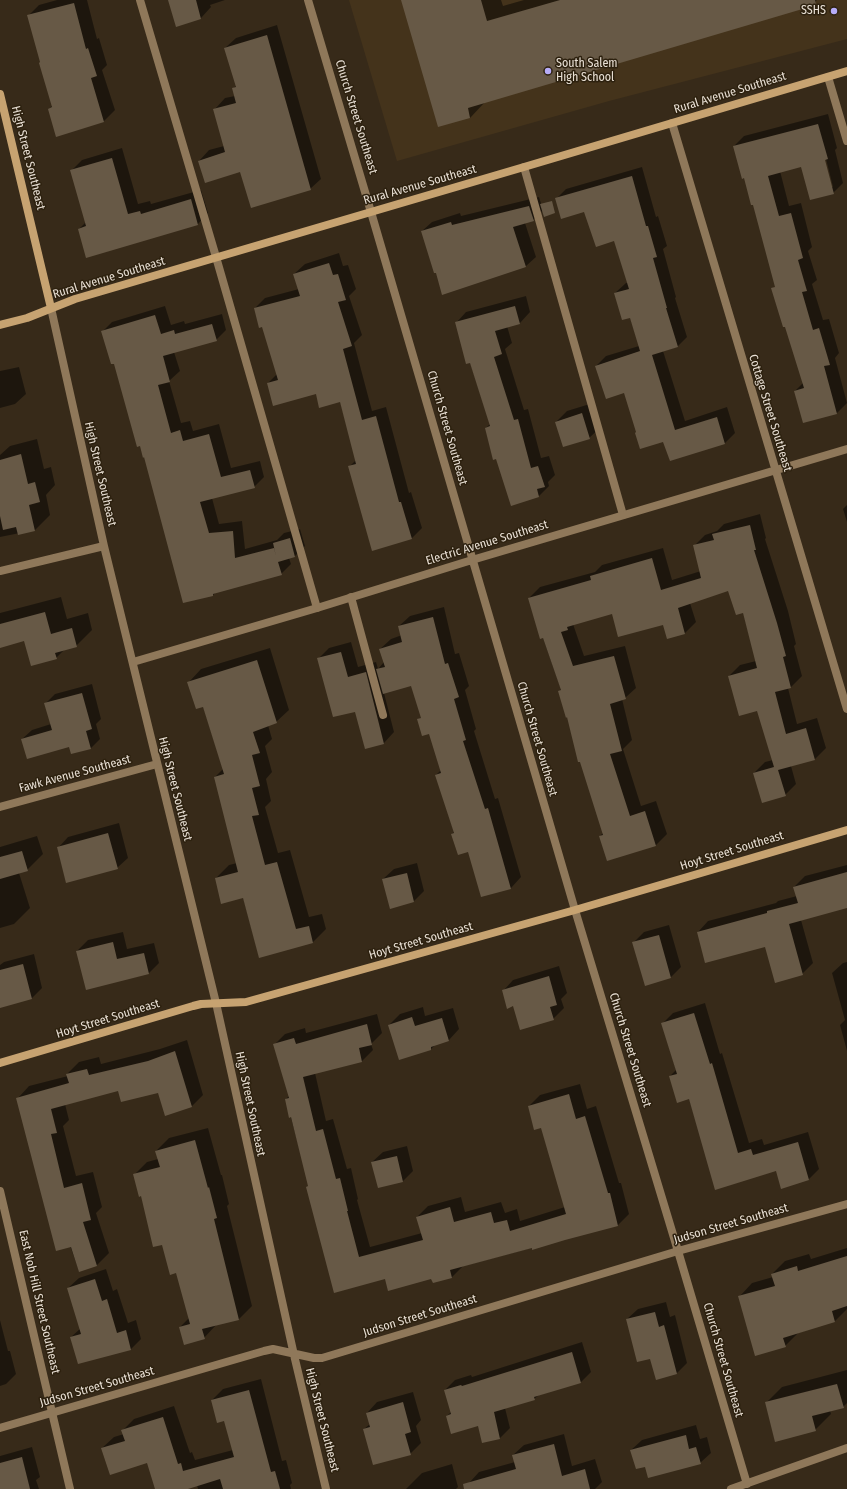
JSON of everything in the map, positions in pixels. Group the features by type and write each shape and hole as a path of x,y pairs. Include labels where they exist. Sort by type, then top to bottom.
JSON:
{"street":[{"path":"140,0 317,608"},
{"name":"Church Street Southeast","path":"308,0 575,910 747,1484"},
{"name":"Rural Avenue Southeast","path":"0,325 27,318 75,299 524,168 847,71"},
{"path":"828,77 847,141"},
{"name":"High Street Southeast","path":"0,94 51,308 104,546 216,1003 294,1355 326,1489"},
{"name":"Cottage Street Southeast","path":"672,123 847,709"},
{"path":"524,168 623,515"},
{"name":"Electric Avenue Southeast","path":"133,662 847,449"},
{"path":"0,571 104,546"},
{"path":"351,597 383,715"},
{"name":"Fawk Avenue Southeast","path":"0,807 157,764"},
{"name":"Hoyt Street Southeast","path":"0,1064 193,1006 216,1003 246,1002 575,910 847,830"},
{"name":"East Nob Hill Street Southeast","path":"0,1191 70,1489"},
{"name":"Judson Street Southeast","path":"0,1428 264,1350 273,1349 294,1355 322,1358 678,1251 847,1204"},
{"path":"731,1489 847,1448"}],"shaded area":[{"name":"South Salem High School","path":"349,0 847,0 847,39 609,101 397,161"}],"building":[{"path":"168,0 196,0 201,19 176,27"},
{"path":"401,0 481,0 487,21 560,0 815,0 816,5 468,108 470,118 438,127"},
{"path":"74,3 86,49 88,48 97,76 91,78 104,122 56,137 48,109 52,107 27,15"},
{"path":"267,35 311,190 251,208 240,172 205,183 198,161 225,152 213,109 236,103 232,88 236,87 224,48"},
{"path":"818,124 828,159 825,160 834,194 810,200 801,167 768,176 779,216 791,213 803,258 798,260 807,291 802,292 813,330 819,328 830,365 824,366 837,414 803,423 794,391 804,388 771,288 775,287 753,205 751,205 744,178 742,179 733,146"},
{"path":"112,158 128,214 140,211 141,214 191,199 198,225 86,258 78,229 86,226 70,170"},
{"path":"632,176 646,226 648,226 657,257 653,258 678,347 652,355 675,430 717,417 725,444 670,461 663,442 640,449 624,393 606,399 595,366 640,351 630,318 622,320 614,293 629,289 614,241 596,247 584,212 561,219 555,198"},
{"path":"552,201 555,213 544,217 540,204"},
{"path":"529,206 534,221 513,227 526,267 442,295 421,231 451,222 452,225"},
{"path":"329,263 333,275 338,274 346,300 338,302 352,346 343,349 362,420 376,416 399,502 401,502 412,539 372,551 348,466 356,464 340,402 319,408 316,394 273,406 267,383 278,380 262,327 259,328 254,308 300,296 293,274"},
{"path":"515,306 520,324 495,331 502,354 494,357 514,420 518,419 531,468 538,466 545,487 537,489 539,497 511,506 496,459 493,460 485,428 490,426 470,363 466,364 455,322"},
{"path":"155,315 161,334 174,330 175,334 212,324 217,341 163,356 170,382 158,385 171,433 180,430 183,441 209,434 221,477 250,470 255,488 200,502 209,533 233,531 235,558 274,548 276,556 273,543 290,538 295,557 278,562 282,575 213,594 213,596 183,603 144,457 143,458 140,446 137,447 114,364 111,364 101,331"},
{"path":"582,413 590,439 563,447 555,422"},
{"path":"21,454 28,484 35,482 40,502 29,505 35,531 18,535 16,527 3,530 0,516 0,460"},
{"path":"750,525 756,550 754,550 786,656 783,657 791,688 775,692 786,734 806,728 815,760 778,770 786,796 762,803 753,773 774,767 757,711 739,716 728,676 757,668 743,613 736,615 728,591 678,608 685,634 667,639 663,625 618,637 612,614 567,627 568,630 561,632 573,666 614,656 626,699 610,704 622,751 610,754 630,816 645,811 656,846 607,861 599,836 603,835 580,762 578,762 567,717 566,718 558,691 561,690 543,638 540,639 528,598 591,580 590,576 652,558 661,590 701,578 693,545 714,540 712,534"},
{"path":"45,612 51,634 72,628 77,647 55,653 57,659 31,666 24,641 0,648 0,624"},
{"path":"433,617 445,664 448,663 459,697 454,699 466,740 463,741 485,809 488,808 511,889 481,897 468,852 458,855 451,834 454,833 435,775 441,773 429,734 422,736 417,719 421,718 411,686 383,694 376,669 385,667 379,649 402,642 398,626"},
{"path":"341,652 348,677 366,672 384,744 365,749 355,712 333,717 317,658"},
{"path":"257,660 277,723 253,732 260,753 252,755 260,786 252,788 259,815 252,816 265,865 277,862 296,929 309,926 313,943 259,958 243,898 221,904 215,878 238,872 214,777 224,774 203,707 196,709 187,682"},
{"path":"82,693 92,729 86,731 91,749 71,754 69,747 27,759 21,739 52,730 44,703"},
{"path":"108,833 118,869 66,883 57,847"},
{"path":"22,851 28,871 0,879 0,857"},
{"path":"847,872 847,908 789,924 803,975 775,983 765,947 705,963 697,932 798,903 793,887"},
{"path":"407,873 414,902 390,909 382,879"},
{"path":"659,935 671,978 645,986 632,942"},
{"path":"113,942 117,959 144,953 149,974 86,990 76,951"},
{"path":"23,964 32,999 0,1008 0,970"},
{"path":"549,976 557,1005 550,1007 554,1020 520,1030 513,1006 507,1009 502,990"},
{"path":"694,1013 710,1064 712,1063 738,1153 751,1149 753,1155 798,1142 809,1180 781,1189 776,1171 715,1190 689,1099 677,1103 669,1076 677,1074 661,1023"},
{"path":"412,1017 415,1026 442,1018 449,1041 431,1047 431,1050 399,1060 388,1025"},
{"path":"367,1024 372,1045 359,1048 362,1062 303,1077 316,1131 323,1129 336,1179 340,1178 359,1257 423,1240 416,1217 450,1207 454,1222 491,1212 494,1223 507,1220 510,1231 566,1214 541,1128 534,1130 528,1106 569,1094 576,1119 585,1116 608,1193 610,1193 618,1226 532,1250 532,1248 450,1270 452,1278 433,1283 431,1279 388,1291 385,1279 334,1293 306,1187 308,1186 291,1117 289,1118 285,1099 289,1098 273,1044 294,1038 296,1044"},
{"path":"175,1051 192,1107 165,1116 158,1093 121,1102 118,1091 51,1109 57,1133 51,1134 64,1188 82,1183 91,1220 83,1222 97,1266 79,1272 71,1247 56,1251 16,1098 69,1083 66,1074 87,1069 89,1075 148,1061"},
{"path":"195,1140 217,1218 214,1219 239,1320 202,1329 205,1339 184,1345 179,1327 190,1324 176,1273 170,1275 162,1245 153,1247 141,1196 139,1197 133,1174 160,1167 155,1151"},
{"path":"397,1156 403,1182 378,1188 371,1162"},
{"path":"847,1256 847,1306 832,1311 835,1322 783,1338 786,1347 755,1356 738,1296 775,1286 771,1274 797,1266 798,1271"},
{"path":"95,1279 102,1301 107,1299 117,1333 126,1330 131,1350 78,1364 70,1337 81,1334 67,1288"},
{"path":"655,1312 659,1327 664,1325 677,1374 656,1380 650,1359 637,1362 626,1319"},
{"path":"572,1352 581,1383 534,1397 535,1400 494,1412 500,1439 482,1443 478,1426 451,1434 446,1416 451,1414 444,1390 462,1386"},
{"path":"837,1384 844,1408 812,1416 816,1431 775,1442 765,1402"},
{"path":"249,1390 271,1472 275,1471 280,1489 223,1489 220,1479 188,1489 155,1489 147,1463 110,1475 101,1448 125,1441 121,1430 163,1417 178,1464 181,1463 183,1471 234,1457 224,1421 217,1423 211,1400"},
{"path":"403,1402 411,1432 405,1434 411,1455 373,1465 363,1429 370,1427 366,1413"},
{"path":"686,1435 689,1449 696,1447 701,1464 648,1478 645,1467 636,1469 630,1450"},
{"path":"554,1444 562,1476 585,1469 590,1489 464,1489 463,1484 516,1469 512,1455"},
{"path":"22,1457 30,1489 0,1489 0,1463"}],"place":[{"name":"SSHS","path":"834,11"},
{"name":"South Salem High School","path":"548,71"}]}
